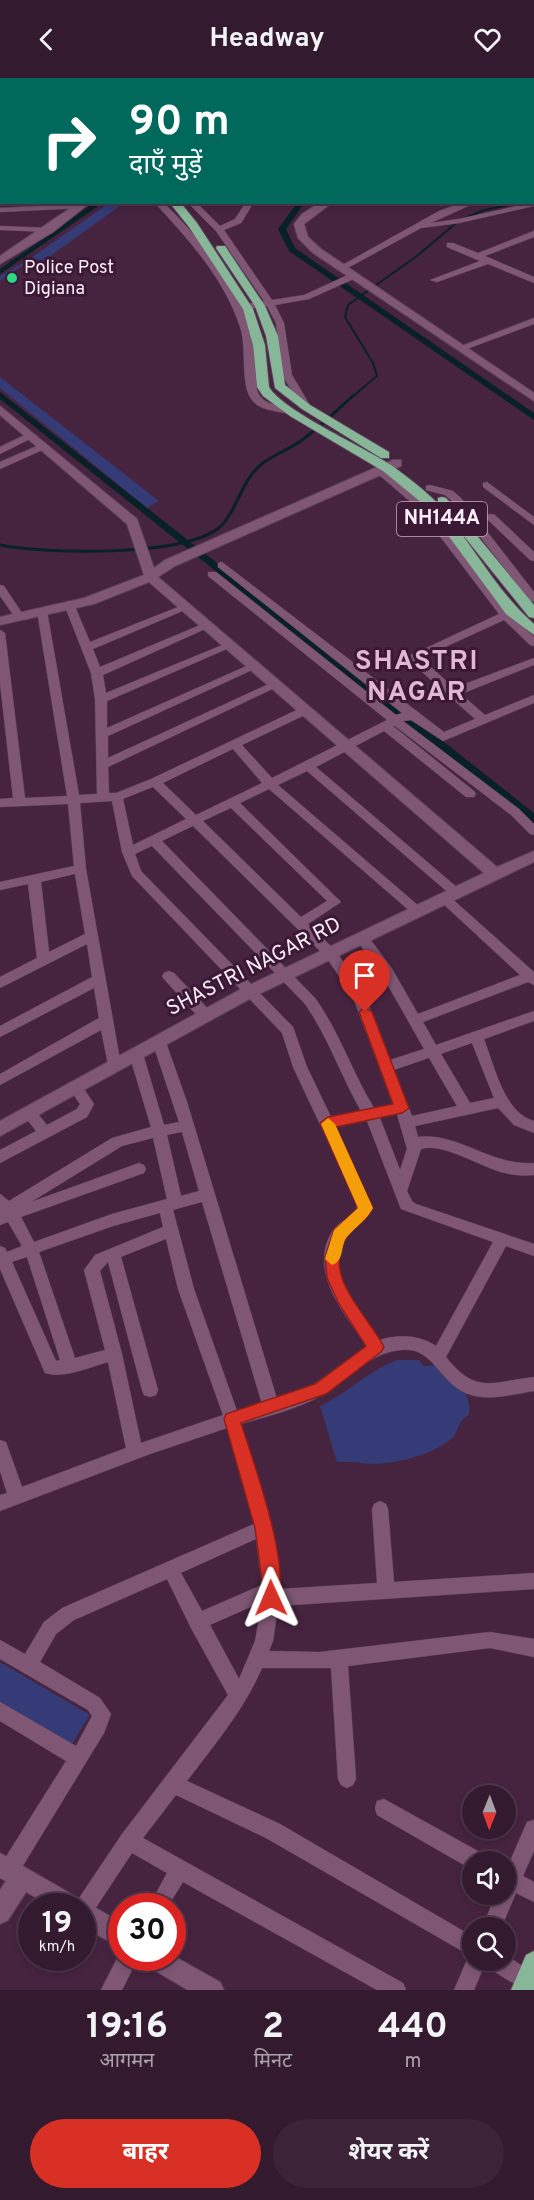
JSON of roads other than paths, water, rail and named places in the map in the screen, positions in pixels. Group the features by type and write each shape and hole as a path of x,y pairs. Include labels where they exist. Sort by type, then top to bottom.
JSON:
{"highway":[{"name":"NH144A","path":"176,204 193,225 242,308 259,345 263,387 272,400 292,413 333,429"},
{"name":"NH144A","path":"185,204 265,305 279,386 333,429 387,465 430,488 534,615"},
{"name":"NH144A","path":"387,465 432,506 511,611 534,631"}],"street":[{"path":"357,78 404,78"},
{"path":"0,210 29,206 84,204"},
{"path":"0,261 49,230 84,204"},
{"path":"160,204 189,234 242,308 306,297 353,278"},
{"path":"193,204 219,229 265,305"},
{"path":"219,229 238,221 249,204"},
{"path":"325,204 301,219 299,230 303,238 317,251 353,278 534,398"},
{"path":"341,268 442,213 467,204"},
{"path":"413,228 459,222 534,204"},
{"path":"0,228 49,230"},
{"path":"434,280 534,234"},
{"path":"450,245 532,277"},
{"path":"461,348 534,321"},
{"path":"0,409 129,518 137,527 145,560 152,577 495,873"},
{"path":"0,451 31,435"},
{"path":"0,466 44,446"},
{"path":"0,621 129,588 152,577 179,558 387,465 424,507 505,615 534,644"},
{"path":"487,485 534,522"},
{"path":"430,488 449,493 475,522 534,599"},
{"path":"475,522 516,508"},
{"path":"491,517 534,558"},
{"path":"222,566 399,719 470,794"},
{"path":"212,574 399,719 515,812 534,831"},
{"path":"0,588 19,616"},
{"path":"69,604 97,674 103,734 103,799"},
{"path":"87,646 187,607"},
{"path":"42,611 74,801 80,869 114,1065"},
{"path":"483,719 416,661 415,656 505,615"},
{"path":"97,674 209,625"},
{"path":"0,633 19,802"},
{"path":"101,699 231,645"},
{"path":"453,693 534,661"},
{"path":"103,734 255,666"},
{"path":"102,765 277,684"},
{"path":"399,719 440,737 534,699"},
{"path":"0,803 117,797 155,782 305,710"},
{"path":"128,852 347,747 399,719"},
{"path":"234,743 270,784 416,910"},
{"path":"308,766 449,895 532,978 415,1020"},
{"path":"155,782 332,954 355,987 387,1067 414,1149"},
{"path":"117,797 128,852 142,881 288,1031 300,1067 366,1208 362,1215 339,1234 332,1257 334,1278 344,1300 376,1347"},
{"path":"232,802 335,902 300,923"},
{"path":"153,839 285,974 322,1018 350,1080 372,1113 387,1147 406,1204 411,1208 534,1250"},
{"name":"SHASTRI NAGAR RD","path":"0,1129 285,974 332,954 416,910 534,856"},
{"path":"0,886 80,869"},
{"path":"34,879 44,961"},
{"path":"0,980 44,961 93,935"},
{"path":"362,938 386,970 465,1108"},
{"path":"168,975 206,1017"},
{"path":"0,1032 100,979"},
{"path":"387,1067 534,1016"},
{"path":"0,1080 107,1020"},
{"path":"476,1036 509,1115 516,1122 534,1127"},
{"path":"148,1047 173,1128 206,1195 271,1407"},
{"path":"94,1893 129,1841 238,1695 258,1659 264,1641 271,1594 271,1573 264,1528 232,1419 190,1302 172,1230 170,1203 173,1128 148,1047"},
{"path":"0,1157 86,1109 86,1100 75,1087"},
{"path":"328,1123 372,1113 404,1115 502,1102"},
{"path":"29,1113 45,1133"},
{"path":"5,1210 117,1142 173,1128"},
{"path":"400,1191 417,1143 430,1141 513,1171 534,1169"},
{"path":"5,1210 139,1169"},
{"path":"114,1354 59,1369 51,1368 2,1256 30,1249 112,1220 206,1195"},
{"path":"5,1210 30,1249 70,1366"},
{"path":"135,1454 114,1354 92,1270 100,1259 172,1230"},
{"path":"438,1357 502,1239"},
{"path":"113,1254 150,1390"},
{"path":"0,1503 320,1389 376,1347 410,1342 422,1346 438,1357 461,1382 472,1388 534,1384"},
{"path":"0,1447 17,1497"},
{"path":"380,1509 386,1590"},
{"path":"28,1666 50,1628 68,1614 264,1528"},
{"path":"170,1568 238,1695"},
{"path":"197,1622 271,1594 534,1581"},
{"path":"258,1659 339,1659 490,1640 534,1648"},
{"path":"0,1649 93,1704 102,1714 98,1727 10,1871 0,1912"},
{"path":"339,1659 347,1779"},
{"path":"0,1711 78,1758"},
{"path":"173,1784 273,1831 462,1941"},
{"path":"384,1808 462,1853"},
{"path":"516,1865 534,1829"},
{"path":"129,1841 396,1990"},
{"path":"166,1893 180,1869"},
{"path":"10,1871 50,1893"},
{"path":"516,1883 534,1892"},
{"path":"111,1990 121,1971"},
{"path":"178,1971 212,1990"},
{"path":"464,1990 472,1971"}],"waterway":[{"path":"0,272 98,204"},
{"path":"301,204 282,229 292,249 534,417"},
{"path":"465,218 484,210 514,204"},
{"path":"352,397 377,376 373,363 345,317 348,305 417,256 456,223"},
{"path":"0,395 534,819"},
{"path":"0,545 49,550 116,551 182,543 207,535 223,524 256,469 309,435 354,395"}],"place":[{"name":"Police Post Digiana","path":"12,278"}],"district":[{"name":"SHASTRI NAGAR","path":"417,678"}]}
